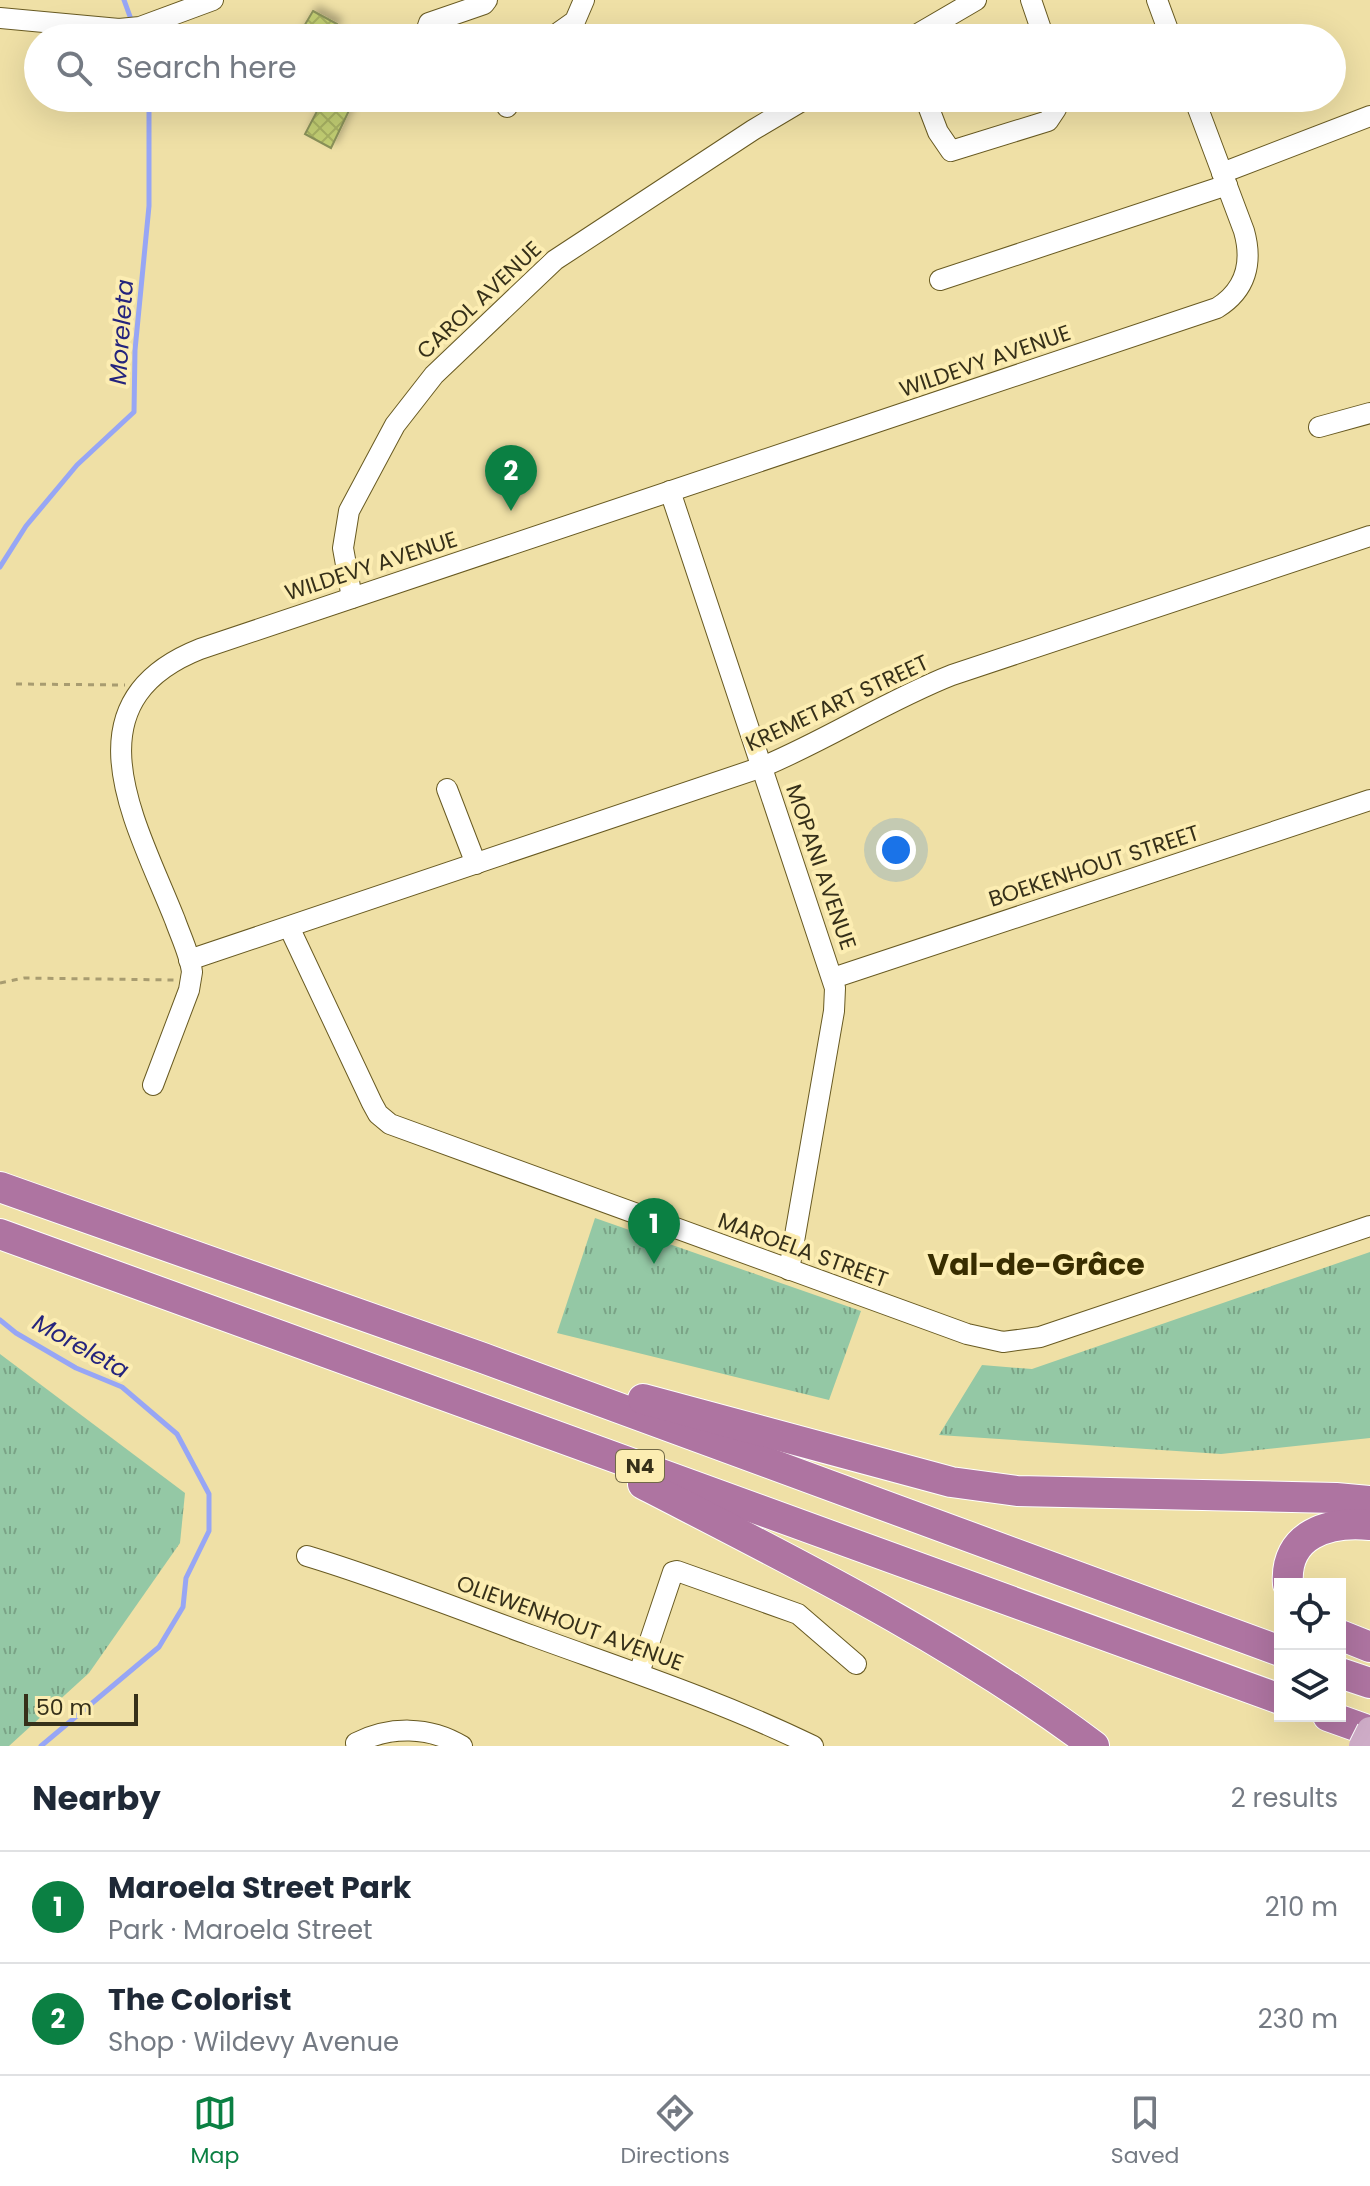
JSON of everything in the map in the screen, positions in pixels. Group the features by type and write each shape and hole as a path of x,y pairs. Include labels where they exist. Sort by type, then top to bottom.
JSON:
{"highway":[{"name":"N4","path":"0,1187 483,1358 1277,1650"},
{"name":"N4","path":"0,1234 1274,1697"},
{"path":"483,1358 951,1482 1017,1491 1370,1501"},
{"path":"537,1430 877,1606 1021,1694 1094,1746"},
{"path":"1288,1578 1292,1557 1307,1538 1333,1525 1370,1525"},
{"path":"1346,1637 1370,1647"},
{"path":"1346,1675 1370,1683"},
{"path":"1345,1722 1370,1731"}],"main road":[{"path":"1362,1746 1370,1731"}],"street":[{"path":"149,24 213,0"},
{"path":"429,24 460,6 484,4 487,0"},
{"path":"571,24 584,0"},
{"path":"935,24 976,0"},
{"path":"1031,0 1039,24"},
{"path":"1157,0 1166,24"},
{"path":"0,18 69,24"},
{"name":"CAROL AVENUE","path":"352,598 343,548 349,511 389,434 434,375 555,260 783,112"},
{"path":"930,112 938,132 951,151 1048,121 1054,112"},
{"name":"WILDEVY AVENUE","path":"153,1085 192,979 189,960 122,778 120,746 122,730 138,693 160,670 185,655 352,598 1207,313 1234,294 1242,284 1249,263 1244,231 1199,112"},
{"path":"940,280 1225,179 1370,116"},
{"path":"1319,427 1370,413"},
{"name":"MOPANI AVENUE","path":"670,491 833,978 834,1011 789,1270"},
{"name":"KREMETART STREET","path":"189,960 762,767 799,752 912,693 963,671 1370,536"},
{"path":"447,789 476,864"},
{"name":"BOEKENHOUT STREET","path":"833,978 1370,800"},
{"name":"MAROELA STREET","path":"289,927 366,1090 378,1114 386,1122 967,1334 1003,1342 1020,1342 1370,1226"},
{"name":"OLIEWENHOUT AVENUE","path":"307,1556 396,1584 683,1689 776,1738 813,1746"},
{"path":"639,1673 673,1572 677,1571 798,1614 856,1664"},
{"path":"356,1743 380,1733 404,1730 445,1737 462,1746"}],"path":[{"path":"16,684 124,684 138,693"},
{"path":"0,983 24,978 179,980"}],"green space":[{"path":"595,1218 861,1311 829,1400 557,1333"},
{"path":"1370,1252 1370,1438 1221,1454 939,1435 982,1365 1032,1369"},
{"path":"0,1354 185,1493 180,1543 89,1673 9,1746 0,1746"}],"building":[{"path":"313,11 337,24 305,24"},
{"path":"317,112 348,112 331,148 305,134"}],"waterway":[{"name":"Moreleta","path":"124,0 132,22"},
{"name":"Moreleta","path":"0,567 26,526 77,465 134,412 135,350 149,206 149,112"},
{"name":"Moreleta","path":"0,1320 16,1333 76,1368 122,1387 177,1434 209,1494 209,1531 186,1578 183,1607 159,1647 41,1746"}],"place":[{"name":"The Colorist","path":"511,511"},
{"name":"Maroela Street Park","path":"654,1264"}],"district":[{"name":"Val-de-Grâce","path":"1036,1264"}]}
